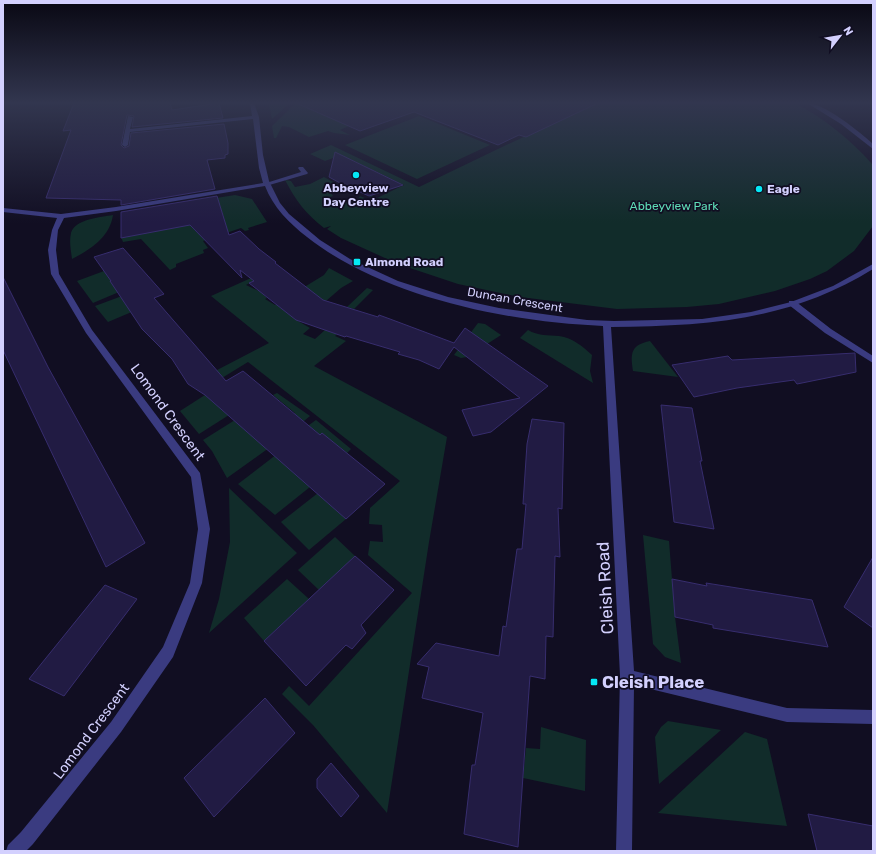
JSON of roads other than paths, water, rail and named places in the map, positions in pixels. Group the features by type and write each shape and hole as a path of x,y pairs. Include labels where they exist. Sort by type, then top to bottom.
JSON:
{"street":[{"name":"Duncan Crescent","path":"259,143 262,170 266,184 276,203 294,222 312,237 344,259 388,280 427,294 461,303 554,320 607,324 708,321 748,315 792,304 824,292 873,266"},
{"path":"3,210 61,216 116,209 266,184 305,173 301,168"},
{"name":"Lomond Crescent","path":"14,851 27,838 116,727 168,652 196,583 204,529 196,476 89,331 55,274 52,250 56,230 61,216"},
{"path":"792,304 828,332 873,360"},
{"name":"Cleish Road","path":"607,324 627,676 624,851"},
{"path":"627,676 787,715 873,718"}],"place":[{"name":"Abbeyview Day Centre","path":"356,175"},
{"name":"Eagle","path":"759,189"},
{"name":"Almond Road","path":"357,262"},
{"name":"Cleish Place","path":"594,682"}],"park label":[{"name":"Abbeyview Park","path":"674,206"}]}
